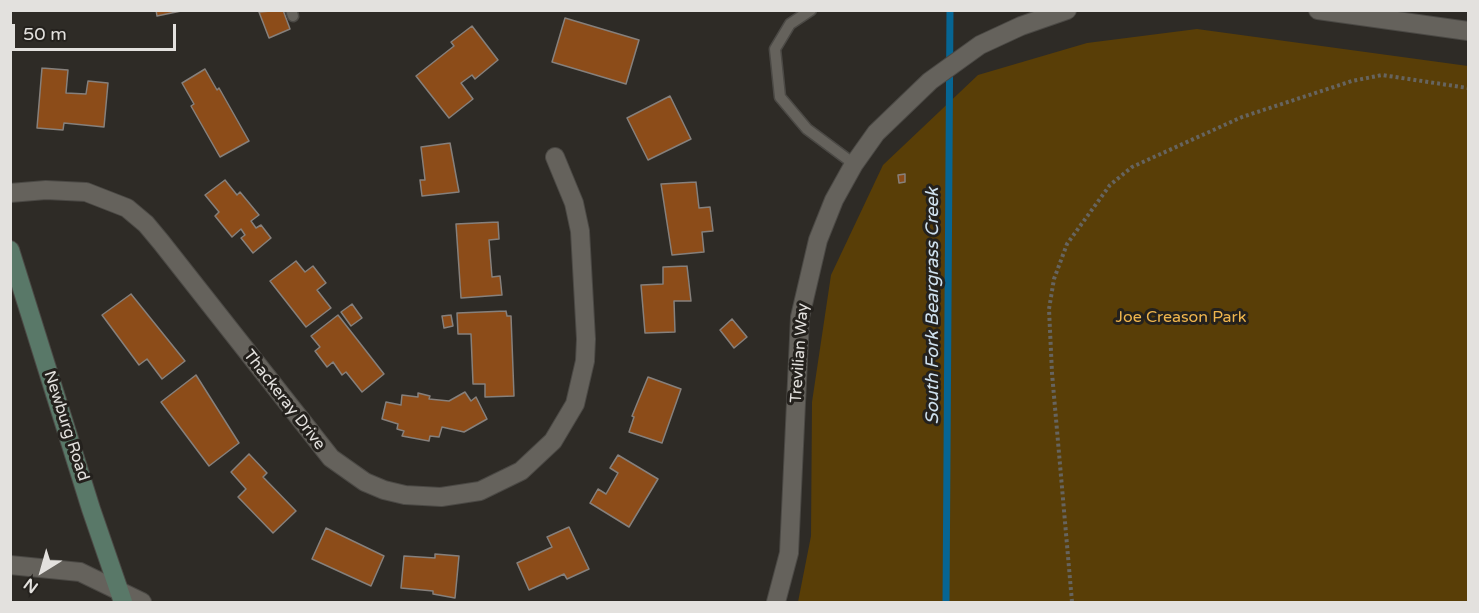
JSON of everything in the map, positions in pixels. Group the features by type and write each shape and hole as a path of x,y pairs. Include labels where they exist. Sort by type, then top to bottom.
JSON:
{"main road":[{"name":"Newburg Road","path":"10,250 91,509 121,596"}],"street":[{"name":"Trevilian Way","path":"776,603 789,553 800,317 818,240 834,200 854,164 876,133 905,102 954,62 1021,26 1067,10"},
{"path":"1318,10 1468,31"},
{"name":"Thackeray Drive","path":"10,193 46,190 86,192 127,208 161,242 331,458 365,482 384,490 420,497 441,497 480,491 521,471 554,441 575,404 583,372 586,339 580,231 574,203 555,157"},
{"path":"10,565 80,572 121,596 142,603"}],"lane":[{"path":"812,10 790,24 775,49 780,97 807,129 854,164"}],"path":[{"path":"1072,603 1052,373 1049,309 1054,279 1067,244 1110,185 1132,167 1242,117 1352,81 1382,75 1468,88"}],"green space":[{"name":"Joe Creason Park","path":"1197,29 1468,66 1468,602 798,602 811,536 812,402 831,275 883,165 978,75 1087,43"}],"building":[{"path":"156,10 186,10 157,16"},
{"path":"283,10 290,29 269,38 259,12"},
{"path":"565,18 639,40 626,84 552,62"},
{"path":"472,26 498,60 475,79 472,75 461,83 473,99 449,118 416,76 454,46 451,42"},
{"path":"42,68 68,70 66,93 86,94 88,81 108,83 104,127 64,123 63,130 37,128"},
{"path":"205,69 217,90 219,88 249,141 220,157 191,106 194,104 182,83"},
{"path":"670,96 691,139 648,160 627,118"},
{"path":"450,143 459,192 422,196 420,180 425,180 421,147"},
{"path":"905,174 905,182 899,183 898,175"},
{"path":"225,180 237,195 240,192 259,215 251,221 256,228 261,225 271,238 253,253 241,238 245,235 241,229 232,237 215,216 219,212 205,195"},
{"path":"696,182 699,208 710,207 713,231 702,232 704,252 672,255 661,184"},
{"path":"498,222 499,239 489,240 492,277 500,276 502,295 461,298 456,224"},
{"path":"296,261 305,272 313,266 326,283 317,290 331,308 306,327 270,281"},
{"path":"687,266 691,301 674,301 675,332 645,333 641,285 663,284 663,267"},
{"path":"131,294 185,361 162,379 147,359 139,365 102,315"},
{"path":"352,304 362,318 351,326 341,312"},
{"path":"506,311 507,316 511,316 514,396 485,397 485,384 473,384 471,334 458,334 457,313"},
{"path":"338,315 384,374 362,392 346,372 342,375 333,362 327,367 315,351 320,347 311,336"},
{"path":"451,315 453,326 444,328 442,316"},
{"path":"732,319 747,337 734,348 720,330"},
{"path":"196,375 239,443 209,466 161,402"},
{"path":"648,377 681,389 662,443 629,432 634,417 632,416"},
{"path":"465,392 471,401 476,397 487,419 464,432 442,427 439,437 430,436 429,441 402,436 404,431 397,429 398,424 382,419 386,402 401,405 402,395 418,397 418,393 430,396 429,399 449,401"},
{"path":"249,454 267,473 263,477 296,511 273,533 238,497 246,489 231,472"},
{"path":"618,455 658,479 629,527 590,503 598,489 606,494 618,473 610,468"},
{"path":"569,527 589,569 567,579 564,574 529,590 517,563 552,547 547,537"},
{"path":"326,528 384,556 371,586 312,559"},
{"path":"435,554 459,556 455,598 433,594 433,591 401,588 404,556 435,558"}],"waterway":[{"name":"South Fork Beargrass Creek","path":"946,602 950,10"}]}
